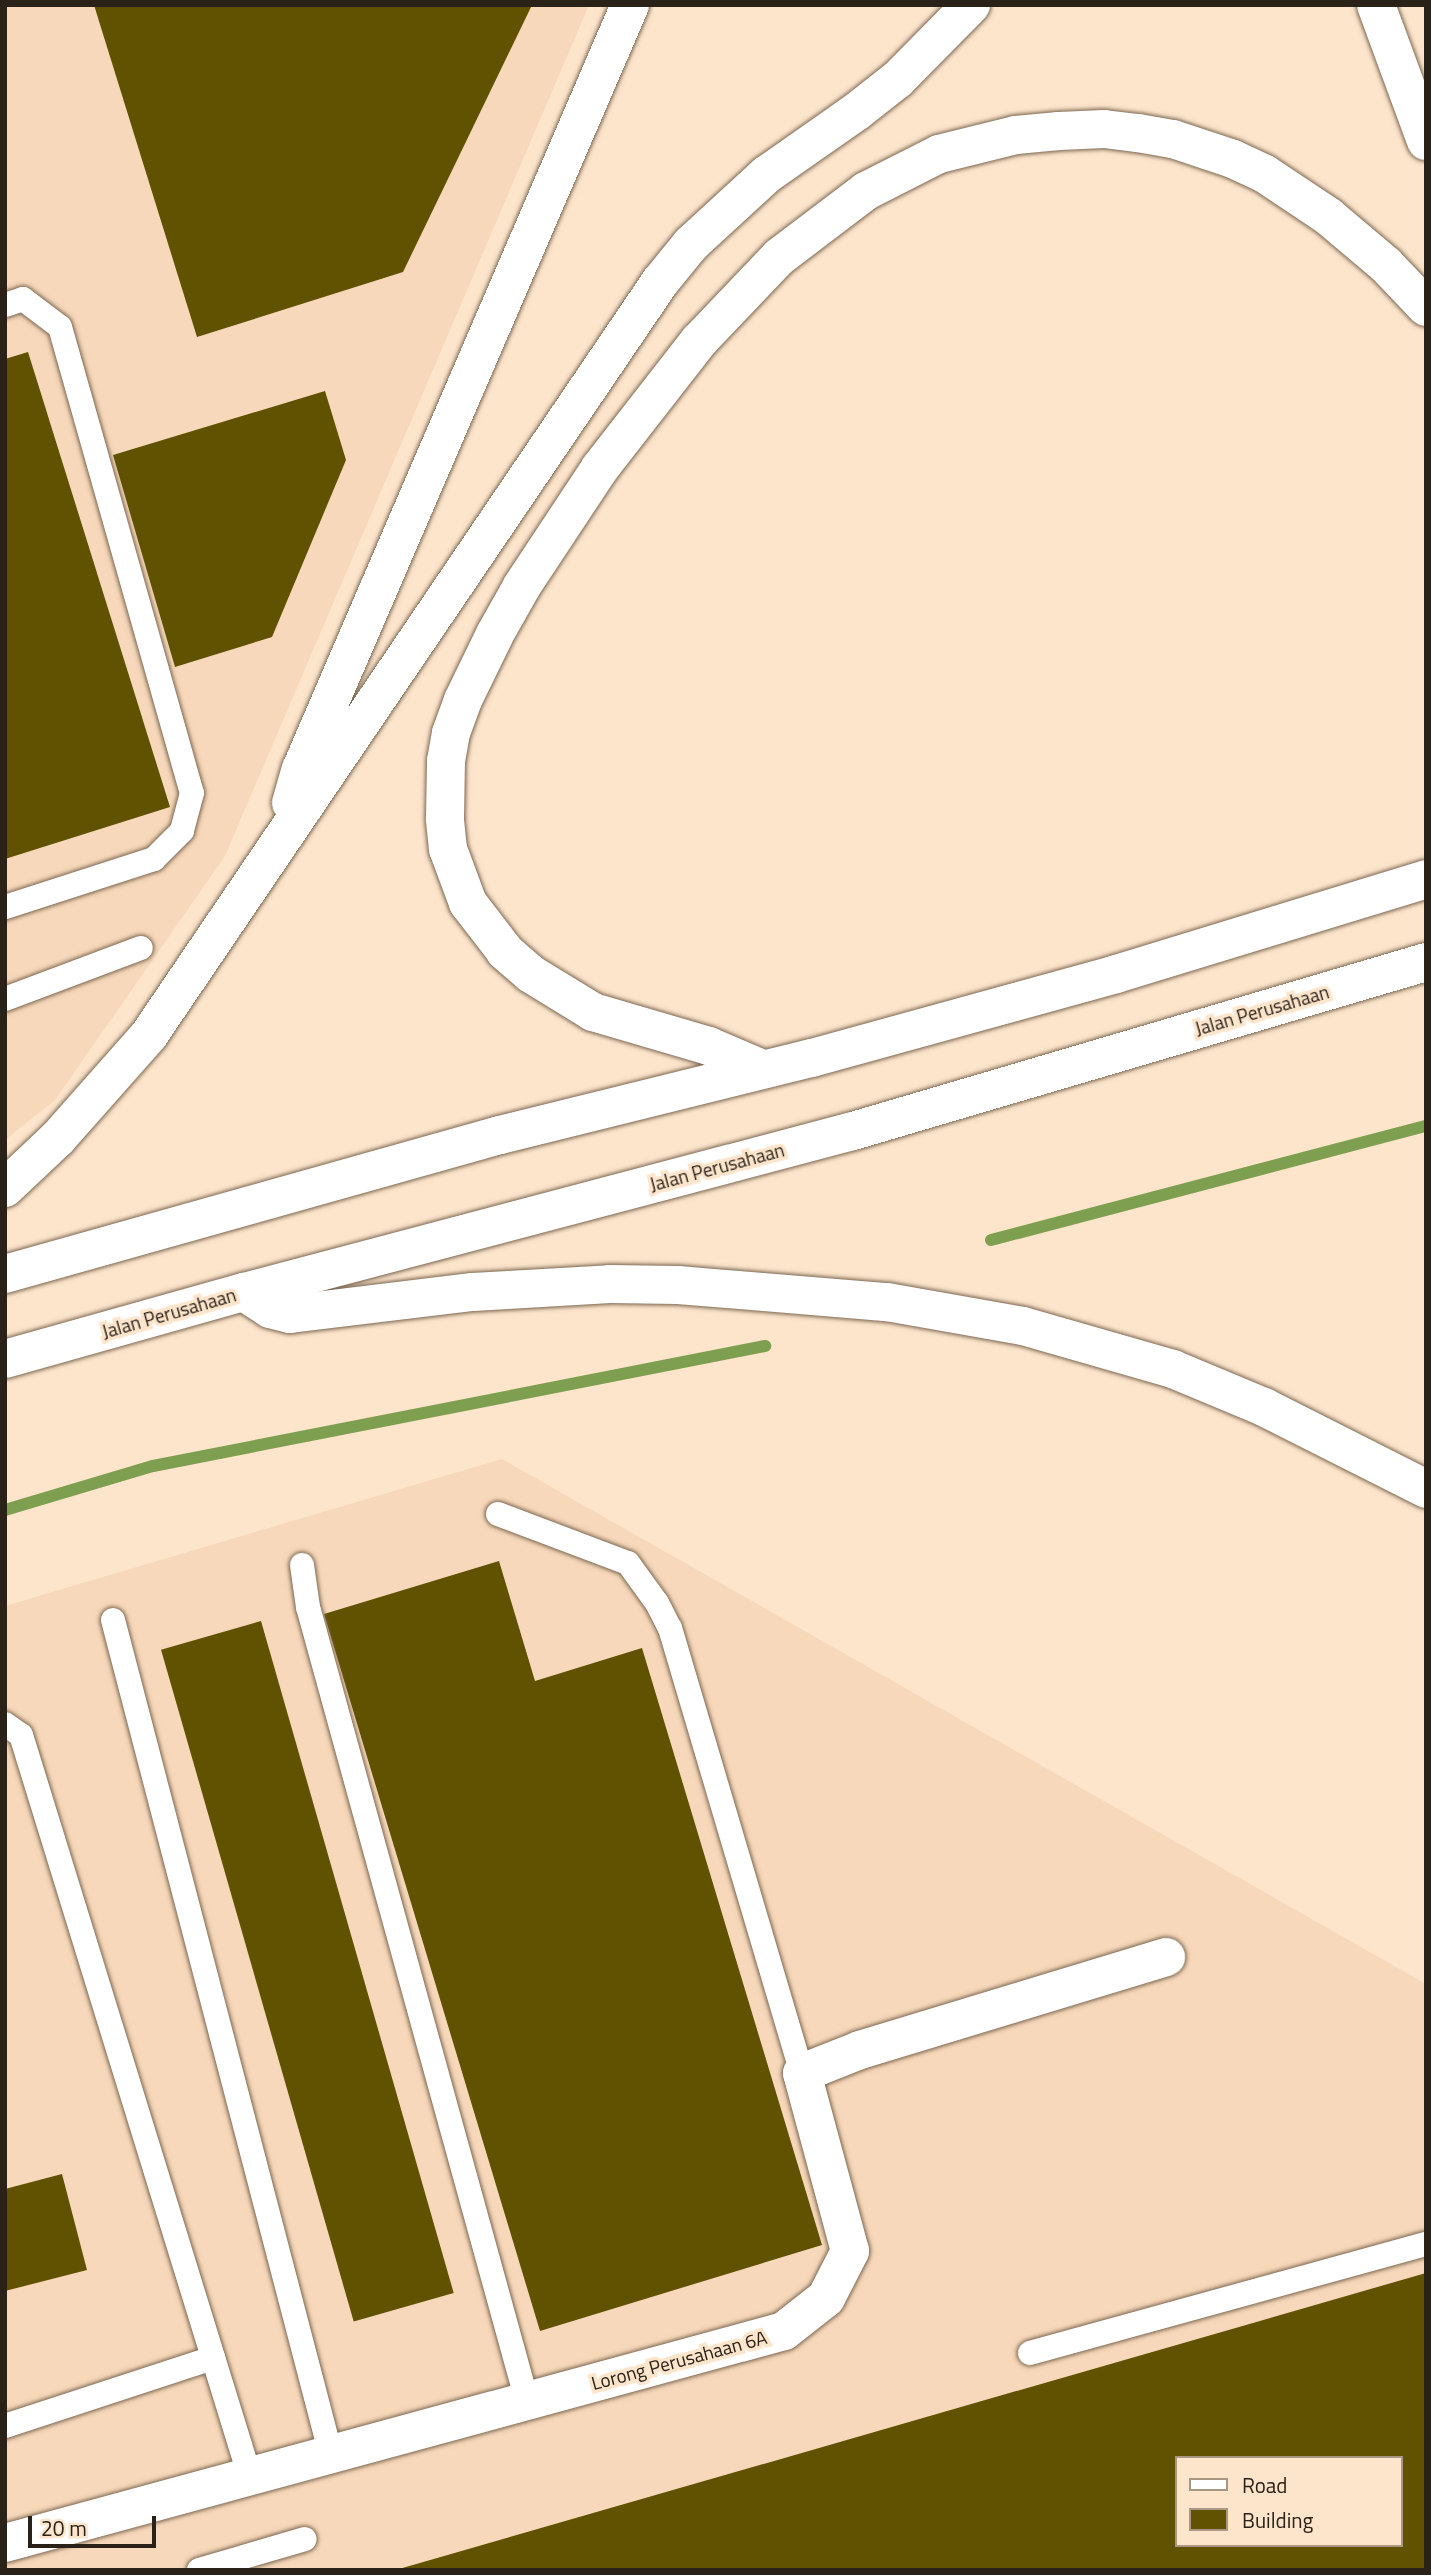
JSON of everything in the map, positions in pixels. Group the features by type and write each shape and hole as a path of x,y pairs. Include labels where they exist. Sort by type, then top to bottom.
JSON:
{"main road":[{"path":"281,842 301,769 630,5"},
{"path":"5,1188 58,1138 149,1035 621,339 691,244 766,175 856,113 898,79 971,5"},
{"path":"1376,5 1426,141"},
{"path":"1401,5 1410,99"},
{"path":"760,1069 709,1046 593,1012 531,974 505,951 468,903 448,849 445,818 444,791 451,733 483,657 522,586 600,468 699,341 779,257 866,191 939,153 1016,135 1059,131 1104,129 1161,137 1202,147 1244,164 1328,216 1386,265 1426,307"},
{"path":"5,1274 500,1135 812,1058 1116,974 1426,879"},
{"name":"Jalan Perusahaan","path":"5,1359 244,1292 853,1131 1426,962"},
{"path":"244,1292 270,1308 290,1314 473,1292 610,1284 678,1284 887,1301 1023,1326 1173,1369 1276,1413 1426,1489"},
{"path":"802,2073 860,2050 1166,1957"},
{"name":"Lorong Perusahaan 6A","path":"5,2543 784,2331 826,2298 850,2251 802,2073"}],"lane":[{"path":"5,304 23,299 60,327 192,793 182,831 154,859 5,907"},
{"path":"5,999 141,948"},
{"path":"498,1514 628,1563 657,1603 670,1628 802,2073"},
{"path":"302,1565 308,1606 527,2401"},
{"path":"113,1620 331,2455"},
{"path":"5,1724 21,1735 250,2477"},
{"path":"1030,2353 1426,2244"},
{"path":"5,2426 213,2358"},
{"path":"199,2570 304,2539"}],"shaded area":[{"path":"5,5 589,5 225,856 55,1100 5,1140"},
{"path":"502,1459 1426,1984 1426,2570 5,2570 5,1606"}],"building":[{"path":"94,5 532,5 403,272 197,337"},
{"path":"28,352 170,807 5,859 5,359"},
{"path":"325,391 346,460 272,637 175,667 113,455"},
{"path":"499,1561 535,1681 642,1648 822,2245 540,2331 324,1614"},
{"path":"261,1621 454,2293 354,2322 161,1650"},
{"path":"62,2174 87,2270 5,2291 5,2189"},
{"path":"1426,2273 1426,2570 399,2569"}],"waterway":[{"path":"991,1240 1426,1126"},
{"path":"5,1510 153,1466 765,1346"}]}
